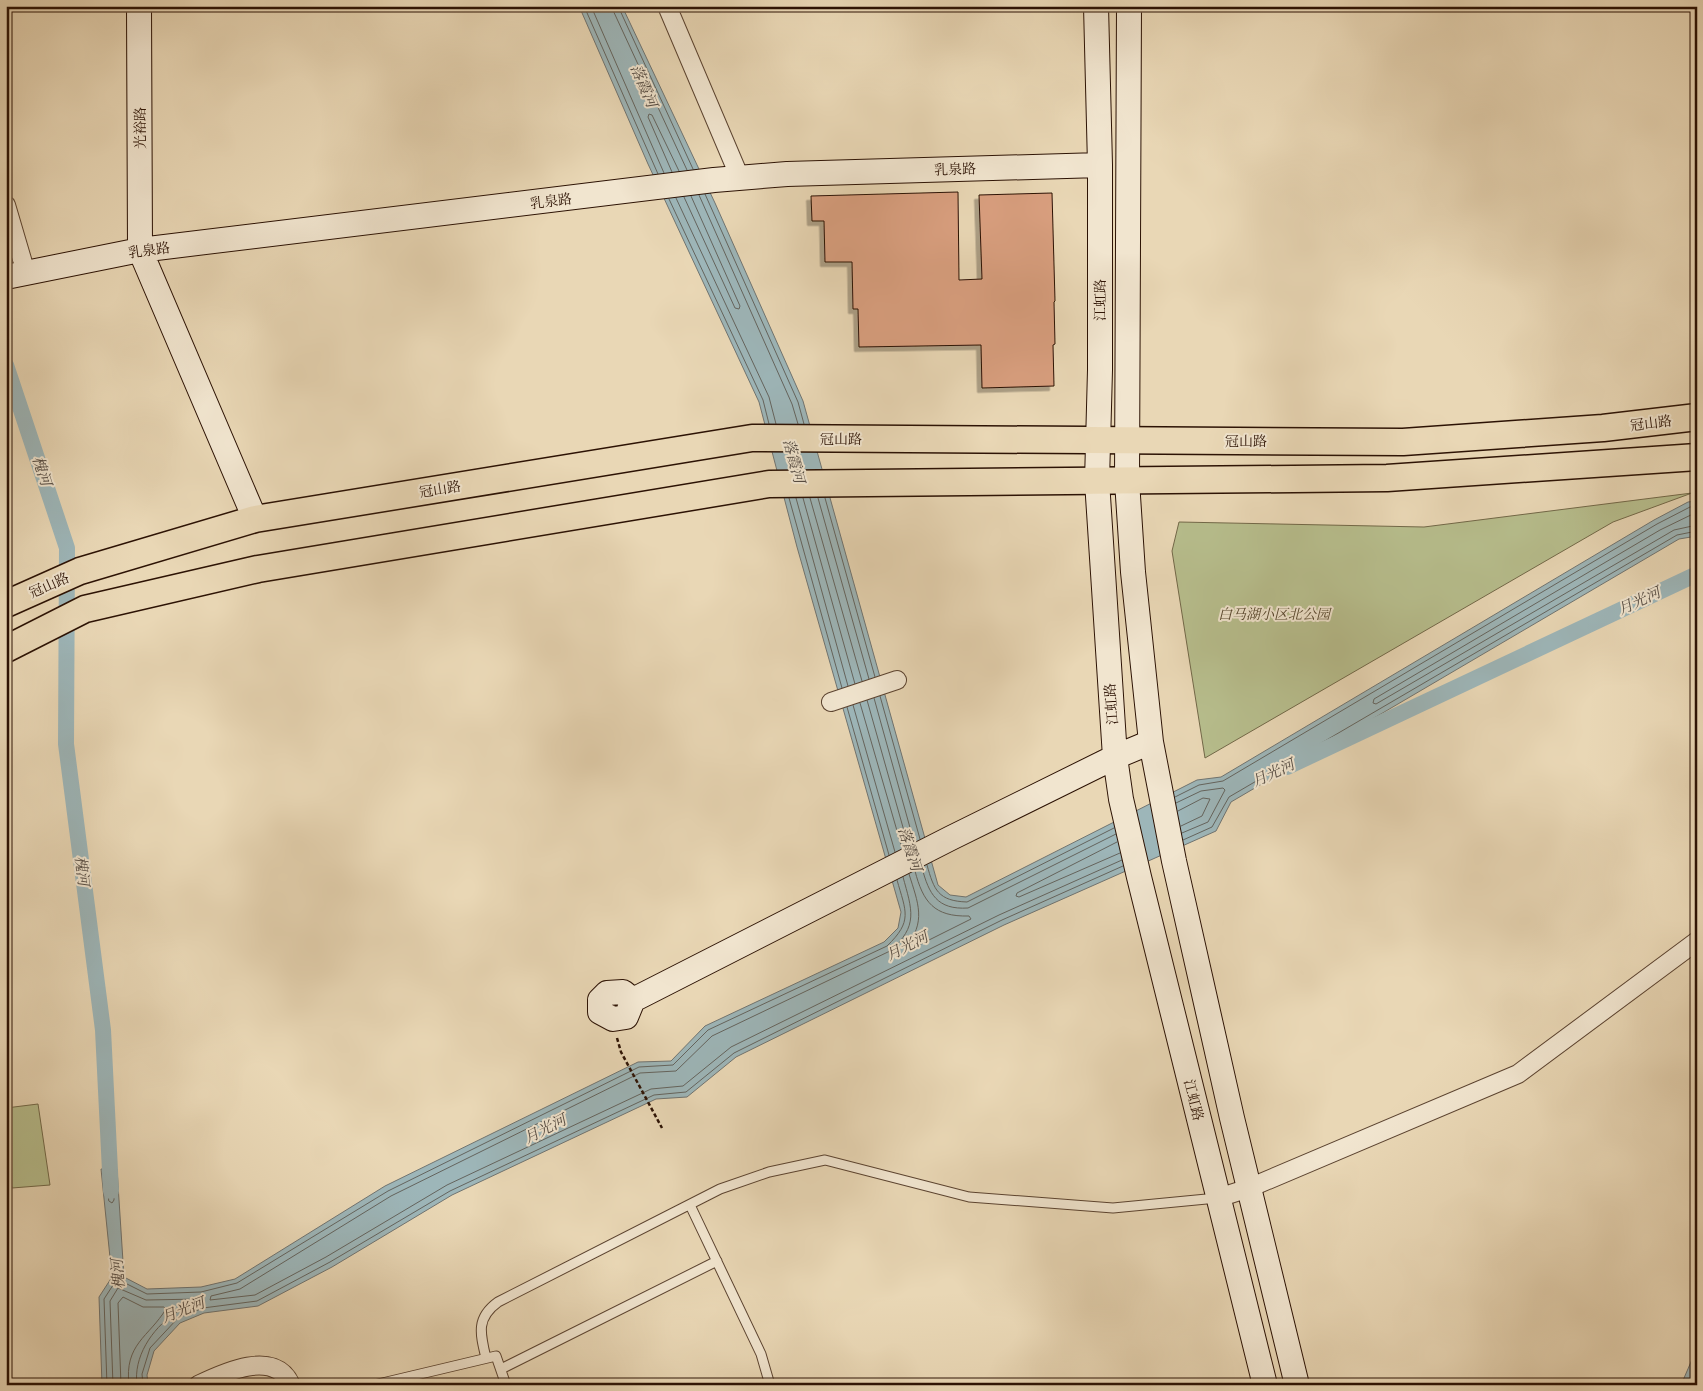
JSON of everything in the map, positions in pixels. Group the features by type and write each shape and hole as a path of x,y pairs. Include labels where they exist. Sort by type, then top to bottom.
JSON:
{"main road":[{"name":"光裕路","path":"139,6 140,250"},
{"name":"江虹路","path":"1096,6 1100,165 1099,441 1097,481 1115,757 1121,799 1139,877 1265,1385"},
{"name":"江虹路","path":"1129,6 1127,481 1132,572 1151,742 1174,861 1249,1188 1297,1385"},
{"name":"乳泉路","path":"16,275 140,250 714,180 788,174 1100,165"},
{"path":"140,250 255,519"},
{"name":"冠山路","path":"6,604 80,571 255,519 752,438 1403,442 1603,428 1697,417"},
{"path":"6,649 84,609 258,569 769,484 1387,478 1697,457"},
{"path":"633,1000 950,838 1115,757 1151,742"}],"street":[{"path":"667,6 740,178"},
{"path":"6,205 16,275"},
{"path":"831,702 898,680"},
{"path":"1218,1198 1249,1188 1518,1074 1697,941"},
{"path":"198,1385 236,1368 264,1366 276,1369 291,1385"}],"lane":[{"path":"486,1358 482,1340 482,1326 486,1311 498,1302 720,1189 769,1172 825,1160 969,1197 1113,1208 1218,1198"},
{"path":"690,1205 761,1354 770,1385"},
{"path":"501,1369 717,1261"},
{"path":"374,1385 496,1356 506,1385"}],"path":[{"path":"621,1052 662,1128"}],"green space":[{"name":"白马湖小区北公园","path":"1692,493 1613,522 1205,758 1172,551 1179,522 1424,527"},
{"path":"38,1104 50,1185 12,1188 6,1158 6,1108"}],"water":[{"name":"落霞河","path":"579,6 622,6 715,203 803,401 938,885 950,895 966,897 1197,780 1221,777 1654,520 1688,502 1697,501 1697,536 1679,539 1231,802 1216,831 1004,925 736,1057 687,1097 656,1099 452,1195 332,1267 258,1306 204,1313 180,1323 154,1351 147,1375 148,1385 102,1385 99,1297 112,1277 101,1169 117,1169 124,1277 147,1289 201,1287 235,1279 385,1186 638,1062 671,1061 705,1026 884,942 898,928 901,912 797,547 759,402 648,164"},
{"path":"1697,1348 1697,1385 1681,1385"}],"building":[{"path":"958,192 959,280 982,279 979,195 1052,193 1055,301 1054,386 982,388 981,345 859,347 858,309 853,309 852,262 825,262 824,221 812,221 811,196"}],"waterway":[{"name":"槐河","path":"6,365 67,548 66,744 103,1030 111,1191"},
{"name":"月光河","path":"1287,767 1697,574"}]}
